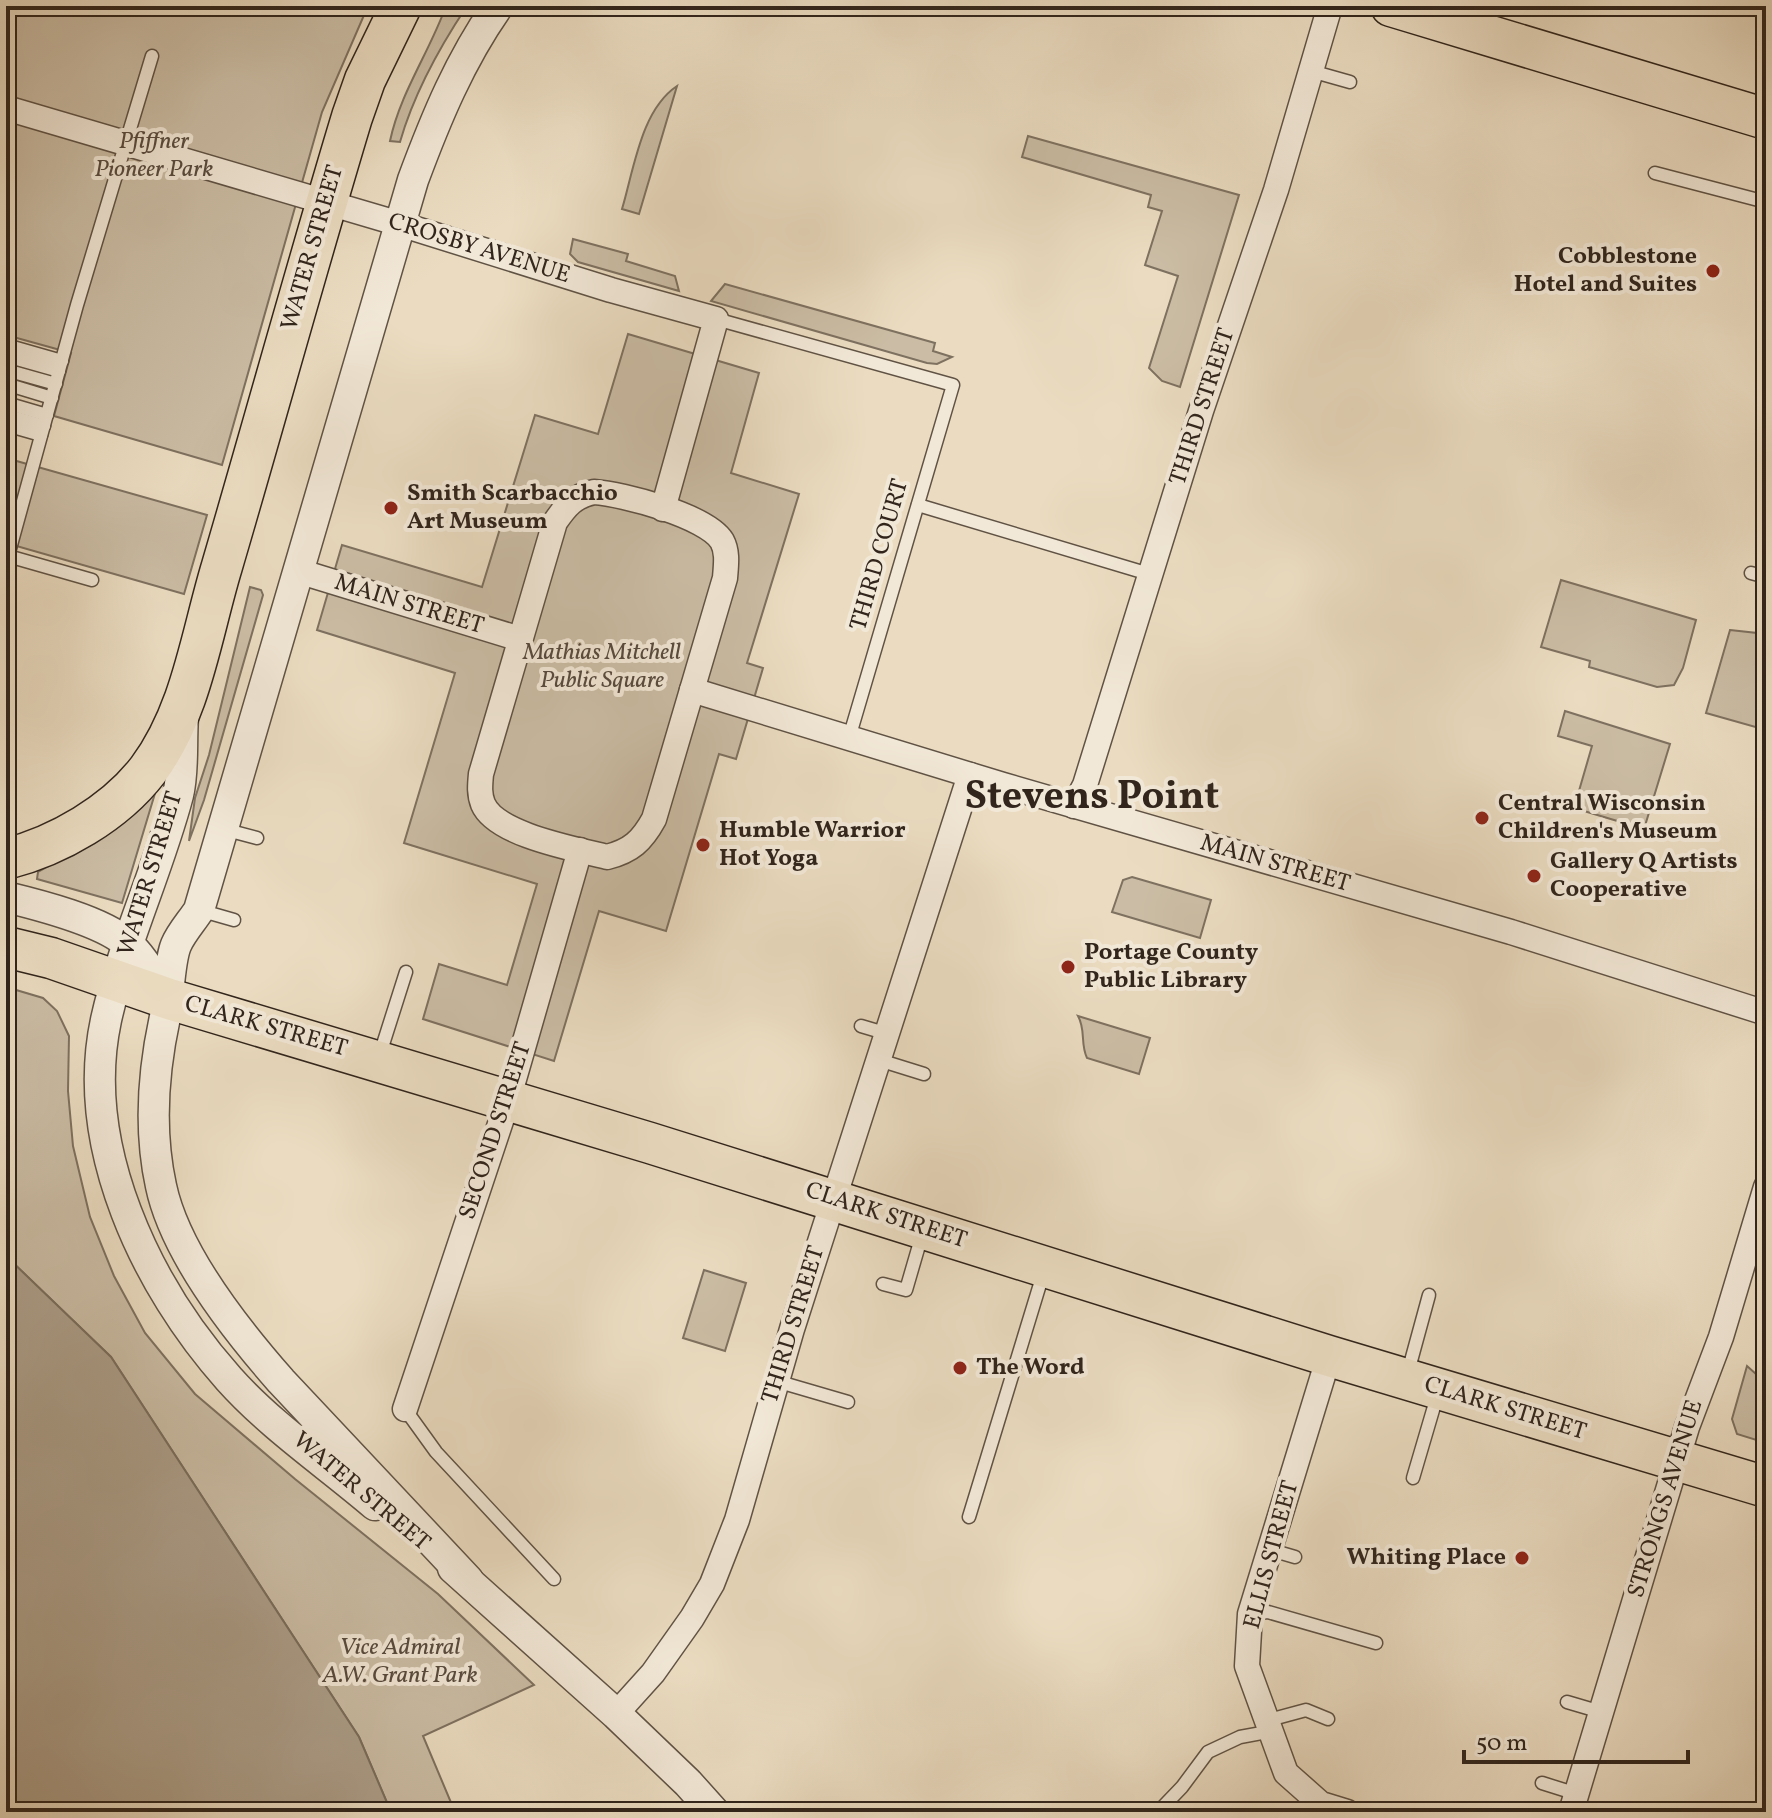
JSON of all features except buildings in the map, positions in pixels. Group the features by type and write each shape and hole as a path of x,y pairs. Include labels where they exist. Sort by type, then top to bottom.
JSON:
{"main road":[{"name":"WATER STREET","path":"184,707 365,80 401,6"},
{"path":"1391,6 1766,119"},
{"path":"6,859 68,835 99,815 131,788 149,769 184,707"},
{"name":"CLARK STREET","path":"6,947 51,958 123,962 169,999 834,1199 1329,1356 1766,1487"}],"street":[{"name":"WATER STREET","path":"468,1580 256,1353 214,1296 190,1255 161,1189 156,1148 155,1086 175,946 199,910 400,224 438,113 458,71 498,6"},
{"name":"THIRD STREET","path":"1074,806 1085,785 1201,411 1276,190 1330,6"},
{"name":"CROSBY AVENUE","path":"6,108 716,319"},
{"path":"663,509 716,319"},
{"path":"594,492 615,494 663,509 699,522 715,532 724,544 727,560 725,578 654,819 637,845 607,857 512,829 494,819 484,807 479,792 481,774 555,522 578,495 594,492"},
{"name":"MAIN STREET","path":"298,571 520,639"},
{"name":"MAIN STREET","path":"692,690 1074,806 1511,932 1766,1013"},
{"name":"WATER STREET","path":"184,707 179,792 123,962 99,1062 106,1147 113,1179 144,1253 183,1318 229,1379 260,1409 468,1580 616,1714 714,1812"},
{"name":"THIRD STREET","path":"616,1714 674,1644 712,1584 737,1520 776,1381 970,775"},
{"name":"SECOND STREET","path":"405,1409 508,1100 580,850"},
{"path":"6,897 97,926 123,962"},
{"name":"STRONGS AVENUE","path":"1574,1803 1676,1460 1721,1337 1766,1187"},
{"name":"ELLIS STREET","path":"1329,1356 1250,1614 1247,1666 1286,1773 1321,1804 1347,1812"}],"lane":[{"path":"92,580 8,556 124,144 152,56"},
{"path":"1311,71 1350,82"},
{"path":"1655,173 1766,202"},
{"name":"CROSBY AVENUE","path":"716,319 953,385"},
{"path":"6,345 59,372"},
{"path":"6,356 59,372"},
{"path":"6,370 59,372"},
{"path":"6,384 52,398"},
{"name":"THIRD COURT","path":"849,738 953,385"},
{"path":"6,403 44,425"},
{"path":"6,415 44,425"},
{"path":"6,425 44,425"},
{"path":"918,505 1149,574"},
{"path":"1751,573 1766,577"},
{"path":"223,829 257,838"},
{"path":"199,910 234,920"},
{"path":"378,1060 406,972"},
{"path":"861,1026 888,1034"},
{"path":"879,1060 924,1074"},
{"path":"883,1284 906,1290 924,1228"},
{"path":"969,1517 1045,1267"},
{"path":"1413,1478 1429,1295"},
{"path":"776,1381 848,1402"},
{"path":"405,1409 436,1452 554,1579"},
{"path":"1271,1550 1295,1557"},
{"path":"1250,1614 1268,1612 1376,1643"},
{"path":"1567,1702 1601,1712"},
{"path":"1158,1812 1182,1787 1208,1752 1306,1710 1328,1719"},
{"path":"1542,1783 1574,1803"}],"green space":[{"name":"Pfiffner Pioneer Park","path":"6,6 368,6 322,112 222,465 54,416 71,353 6,335"},
{"path":"446,6 467,6 428,71 400,142 390,141 408,89"},
{"path":"677,86 639,214 622,209 647,125 665,97"},
{"path":"1028,136 1239,195 1180,387 1162,381 1149,368 1178,276 1145,265 1162,211 1148,207 1151,195 1022,157"},
{"path":"573,239 628,254 626,261 675,276 679,291 578,262 570,254"},
{"path":"725,284 935,343 933,351 952,357 937,364 927,363 711,301"},
{"name":"Mathias Mitchell Public Square","path":"628,334 759,373 731,473 799,494 747,663 763,668 736,759 719,754 666,931 599,911 554,1061 423,1019 439,964 507,985 537,884 404,843 455,673 317,630 342,545 482,587 535,415 598,434"},
{"path":"6,458 207,515 184,594 6,543"},
{"path":"1561,580 1696,620 1683,668 1674,685 1657,687 1589,667 1590,661 1541,647"},
{"path":"250,587 261,590 263,595 204,800 189,841 195,798 209,755"},
{"path":"1730,630 1766,634 1766,730 1706,713"},
{"path":"1565,711 1670,744 1644,829 1574,808 1592,746 1558,736"},
{"path":"156,790 122,903 37,879 38,872 115,829"},
{"path":"1132,877 1211,900 1200,938 1112,912 1123,880"},
{"name":"Vice Admiral A.W. Grant Park","path":"6,987 43,998 57,1011 69,1036 68,1091 73,1146 90,1217 114,1276 145,1333 195,1394 438,1594 534,1685 423,1736 455,1812 391,1812 359,1737 111,1357 6,1256"},
{"path":"1078,1016 1150,1038 1139,1074 1087,1058"},
{"path":"704,1270 746,1283 725,1351 683,1338"},
{"path":"1747,1366 1766,1383 1766,1443 1737,1434 1732,1419"}],"shaded area":[{"path":"6,1256 111,1357 359,1737 391,1812 6,1812"}],"place":[{"name":"Cobblestone Hotel and Suites","path":"1713,271"},
{"name":"Smith Scarbacchio Art Museum","path":"391,508"},
{"name":"Central Wisconsin Children's Museum","path":"1482,818"},
{"name":"Humble Warrior Hot Yoga","path":"703,845"},
{"name":"Gallery Q Artists Cooperative","path":"1534,876"},
{"name":"Portage County Public Library","path":"1068,967"},
{"name":"The Word","path":"960,1368"},
{"name":"Whiting Place","path":"1522,1558"}],"district":[{"name":"Stevens Point","path":"1092,798"}]}
